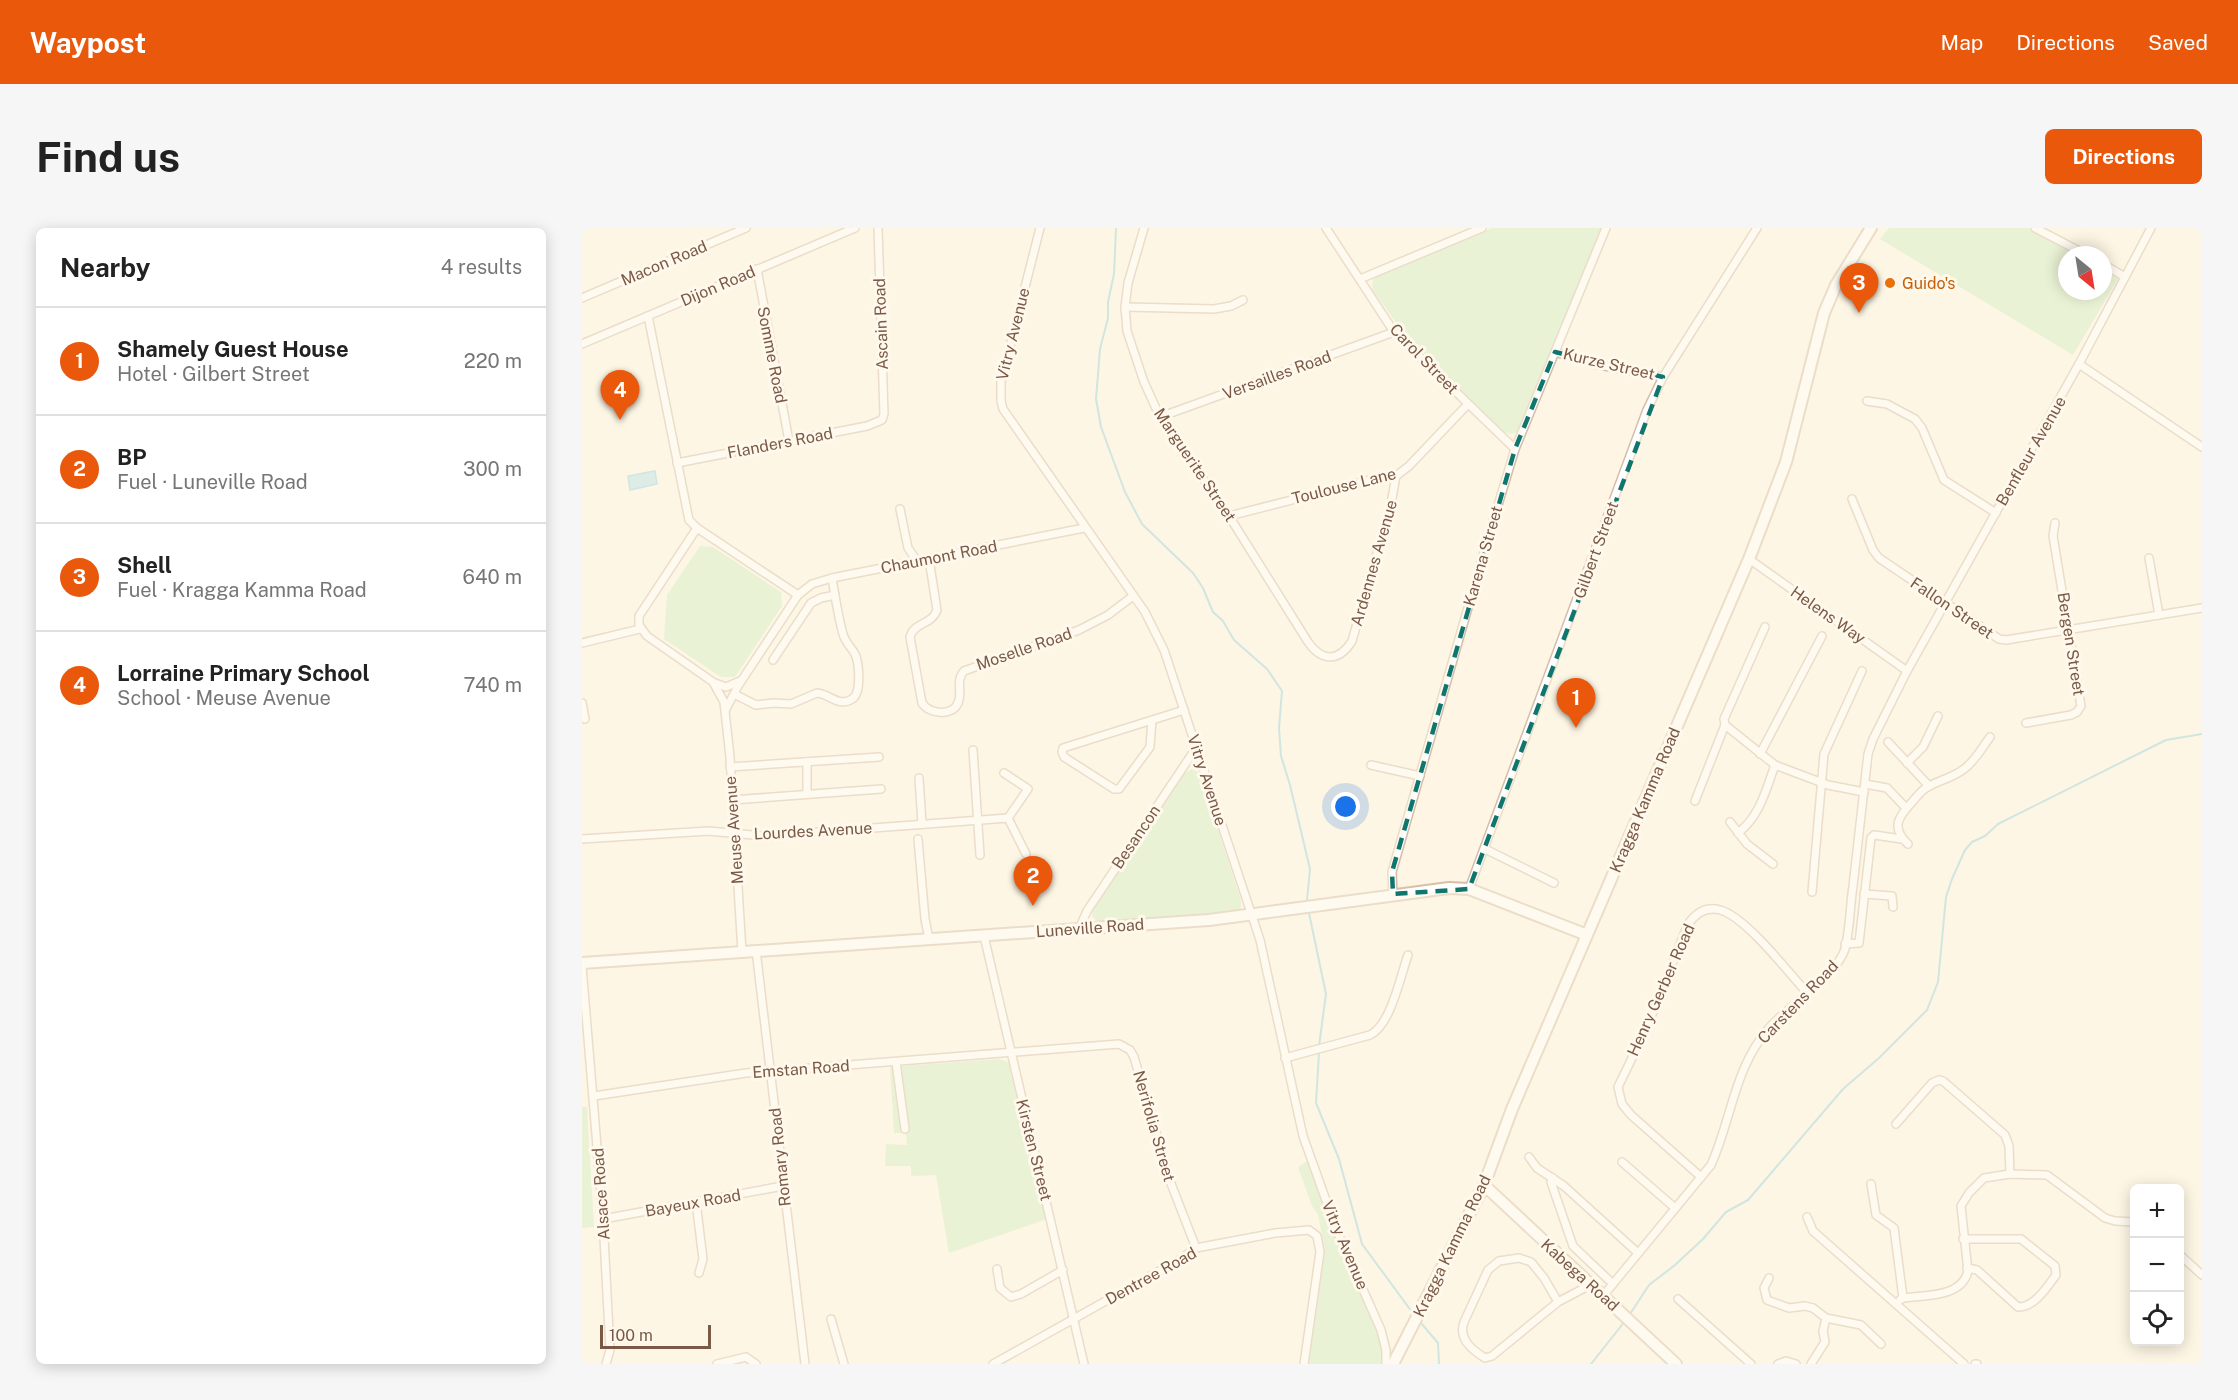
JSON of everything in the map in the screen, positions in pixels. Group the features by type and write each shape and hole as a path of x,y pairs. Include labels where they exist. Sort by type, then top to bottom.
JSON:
{"street":[{"name":"Macon Road","path":"582,298 746,228"},
{"name":"Dijon Road","path":"582,344 855,228"},
{"name":"Ascain Road","path":"878,228 885,414 882,420"},
{"name":"Vitry Avenue","path":"1040,228 1001,382 1000,401 1009,420 1152,624 1164,650 1252,915 1269,976 1303,1136 1337,1231 1381,1330 1386,1350 1386,1364"},
{"name":"Marguerite Street","path":"1144,228 1128,283 1125,307 1127,331 1144,382 1160,417 1229,516 1312,649 1328,657 1347,649"},
{"name":"Carol Street","path":"1326,228 1394,332 1515,448"},
{"path":"1360,279 1482,228"},
{"name":"Karena Street","path":"1393,894 1392,872 1515,448 1606,228"},
{"name":"Gilbert Street","path":"1470,889 1647,410 1663,377 1757,228"},
{"name":"Kragga Kamma Road","path":"1393,1364 1484,1185 1512,1109 1749,559 1786,462 1824,313 1836,285 1871,228"},
{"path":"2035,228 2070,246"},
{"name":"Benfleur Avenue","path":"1907,671 2079,364 2151,228"},
{"name":"Somme Road","path":"757,269 789,441"},
{"path":"2112,269 2125,277"},
{"path":"1125,307 1215,309 1231,306 1244,300"},
{"path":"648,316 689,520 697,528 798,595 742,680 726,709"},
{"name":"Versailles Road","path":"1160,417 1394,332"},
{"name":"Kurze Street","path":"1555,352 1594,364 1663,377"},
{"path":"2079,364 2202,447"},
{"path":"1868,401 1887,404 1915,419 1922,429 1944,480 1996,513"},
{"name":"Toulouse Lane","path":"1229,516 1370,480 1396,476 1409,466 1468,404"},
{"name":"Flanders Road","path":"677,463 867,426 882,420"},
{"name":"Ardennes Avenue","path":"1347,649 1352,641 1391,504 1396,476"},
{"name":"Fallon Street","path":"1852,499 1876,554 2003,640 2202,608"},
{"path":"900,509 908,548 917,561"},
{"name":"Bergen Street","path":"2026,723 2067,717 2077,712 2081,702 2054,536 2055,523"},
{"path":"582,643 640,629 639,616 697,528"},
{"name":"Chaumont Road","path":"798,595 812,584 832,578 1084,528"},
{"path":"2149,558 2159,615"},
{"name":"Moselle Road","path":"929,559 937,610 930,620 913,629 910,637 922,703 932,712 950,710 957,706 959,678 964,671 1078,630 1108,615 1133,596"},
{"name":"Helens Way","path":"1749,559 1907,671"},
{"path":"734,694 756,705 791,704 820,693 839,701 853,699 858,685 856,657 843,636 832,578"},
{"path":"773,660 812,603 820,598 834,595"},
{"path":"1695,801 1725,725 1724,719 1765,627"},
{"name":"Meuse Avenue","path":"640,629 712,682 721,694 726,709 742,952"},
{"path":"1760,754 1822,636"},
{"path":"1812,892 1824,754 1862,671"},
{"name":"Carstens Road","path":"1606,1298 1613,1284 1710,1165 1720,1146 1739,1076 1748,1058 1770,1026 1820,982 1840,958 1845,944 1870,747 1907,671"},
{"path":"712,682 726,687 742,680"},
{"path":"582,703 585,719"},
{"path":"1152,720 1148,749 1119,789 1114,789 1063,755 1063,748 1152,720 1184,710"},
{"path":"1907,763 1923,747 1938,716"},
{"path":"1725,725 1775,765 1822,783 1887,788 1906,808"},
{"path":"1845,944 1859,943 1870,838 1874,835 1905,841 1899,833 1898,824 1906,808 1929,786 1946,780 1965,768 1990,737"},
{"path":"1888,742 1929,786"},
{"name":"Besancon","path":"1080,929 1087,911 1196,748"},
{"path":"973,750 980,855"},
{"path":"730,767 879,757"},
{"path":"807,762 807,794"},
{"path":"1371,765 1420,776"},
{"path":"1738,833 1752,820 1759,809 1775,765"},
{"path":"1004,773 1028,789 1008,818 1026,854"},
{"path":"919,778 922,824"},
{"path":"732,800 880,789"},
{"name":"Lourdes Avenue","path":"582,839 708,831 765,836 1008,818"},
{"path":"1730,822 1752,849 1773,864"},
{"path":"918,839 925,920 929,939"},
{"path":"1485,849 1554,883"},
{"name":"Luneville Road","path":"582,965 756,950 1209,920 1449,888 1470,889 1587,936"},
{"path":"1864,894 1892,896 1893,907"},
{"name":"Henry Gerber Road","path":"1701,1177 1631,1115 1622,1104 1618,1087 1647,1027 1688,924 1696,915 1707,909 1726,912 1736,918 1768,948 1807,993"},
{"name":"Kirsten Street","path":"984,936 1084,1364"},
{"name":"Romary Road","path":"756,950 805,1364"},
{"path":"1285,1058 1370,1035 1380,1029 1408,955"},
{"name":"Alsace Road","path":"582,965 603,1219 610,1350 606,1364"},
{"name":"Nerifolia Street","path":"1010,1053 1119,1044 1130,1050 1138,1067 1170,1181 1196,1248"},
{"name":"Emstan Road","path":"594,1096 770,1071 1010,1053"},
{"path":"896,1062 905,1129"},
{"path":"1896,1124 1932,1083 1943,1081 2005,1135 2009,1146 2010,1174"},
{"path":"1529,1156 1537,1168 1553,1178 1638,1253"},
{"path":"1622,1162 1675,1208"},
{"path":"1897,1304 1903,1298 1956,1289 1966,1278 1961,1213 1964,1199 1984,1178 2010,1174 2047,1175 2054,1178 2098,1214 2115,1221 2130,1222"},
{"path":"1553,1178 1551,1182 1573,1246 1613,1284"},
{"path":"1870,1184 1876,1215 1894,1228 1903,1298"},
{"name":"Kabega Road","path":"1484,1185 1676,1364"},
{"name":"Bayeux Road","path":"603,1219 783,1186"},
{"path":"696,1202 703,1259 699,1274"},
{"path":"1807,1217 1813,1231 1964,1364"},
{"name":"Dentree Road","path":"993,1364 1196,1248 1290,1230 1309,1230 1317,1236 1319,1241"},
{"path":"1963,1239 2021,1239 2055,1266 2056,1275 2034,1302 2018,1307 1977,1270 1967,1268"},
{"name":"Vitry Avenue","path":"1304,1364 1319,1264 1319,1241"},
{"path":"1558,1302 1544,1278 1531,1262 1519,1258 1499,1261 1488,1270 1468,1312 1462,1328 1464,1338 1480,1355 1485,1358 1492,1356 1558,1302 1590,1285"},
{"path":"2184,1259 2202,1275"},
{"path":"997,1269 1000,1288 1011,1297 1021,1294 1063,1270"},
{"path":"1769,1278 1764,1288 1767,1300 1789,1308 1805,1306 1813,1308 1826,1318 1861,1325 1881,1344"},
{"path":"1678,1299 1751,1364"},
{"path":"1811,1364 1826,1340 1823,1331 1826,1318"},
{"path":"831,1319 844,1364"},
{"path":"717,1364 746,1357 756,1364"},
{"path":"1778,1364 1786,1361 1796,1364"}],"highlighted area":[{"path":"1555,352 1663,377 1469,889 1393,894 1392,872 1515,449"}],"green space":[{"path":"1492,228 1602,228 1520,428 1512,434 1501,431 1407,338 1372,289 1373,279 1379,274"},
{"path":"1889,228 2028,228 2060,246 2058,246 2058,300 2106,300 2073,355 1880,239"},
{"path":"2112,275 2118,279 2112,289"},
{"path":"700,546 713,547 781,592 782,606 735,677 721,677 664,639 667,595"},
{"path":"1194,768 1200,774 1241,907 1234,913 1099,923 1092,916 1093,909 1177,784 1185,773"},
{"path":"999,1059 1008,1062 1011,1067 1047,1219 949,1253 936,1175 911,1176 911,1166 885,1166 886,1144 907,1145 906,1133 894,1133 890,1067"},
{"path":"582,1107 587,1107 594,1227 582,1228"},
{"path":"1307,1161 1338,1244 1380,1337 1381,1364 1308,1364 1325,1250 1318,1214 1312,1206 1298,1167"}],"water":[{"path":"655,471 657,484 630,490 628,476"}],"waterway":[{"path":"1116,228 1114,274 1108,302 1108,318 1100,349 1096,399 1101,427 1125,492 1142,524 1193,573 1203,588 1213,612 1223,621 1234,640 1267,669 1282,691 1279,728 1281,756 1310,869 1307,900"},
{"path":"1630,1314 1649,1285 1703,1239 1726,1212 1748,1200 1843,1089 1879,1058 1927,1010 1938,982 1946,897 1965,850 1972,842 1985,836 1998,824 2166,740 2202,734"},
{"path":"1309,913 1326,994 1319,1046"},
{"path":"1319,1052 1316,1103 1339,1159 1362,1244 1412,1312"},
{"path":"1591,1364 1625,1321"},
{"path":"1421,1323 1438,1343 1439,1364"}],"place":[{"name":"Guido's","path":"1890,283"},
{"name":"Shell","path":"1859,313"},
{"name":"Lorraine Primary School","path":"620,420"},
{"name":"Shamely Guest House","path":"1576,728"},
{"name":"BP","path":"1033,906"}]}
